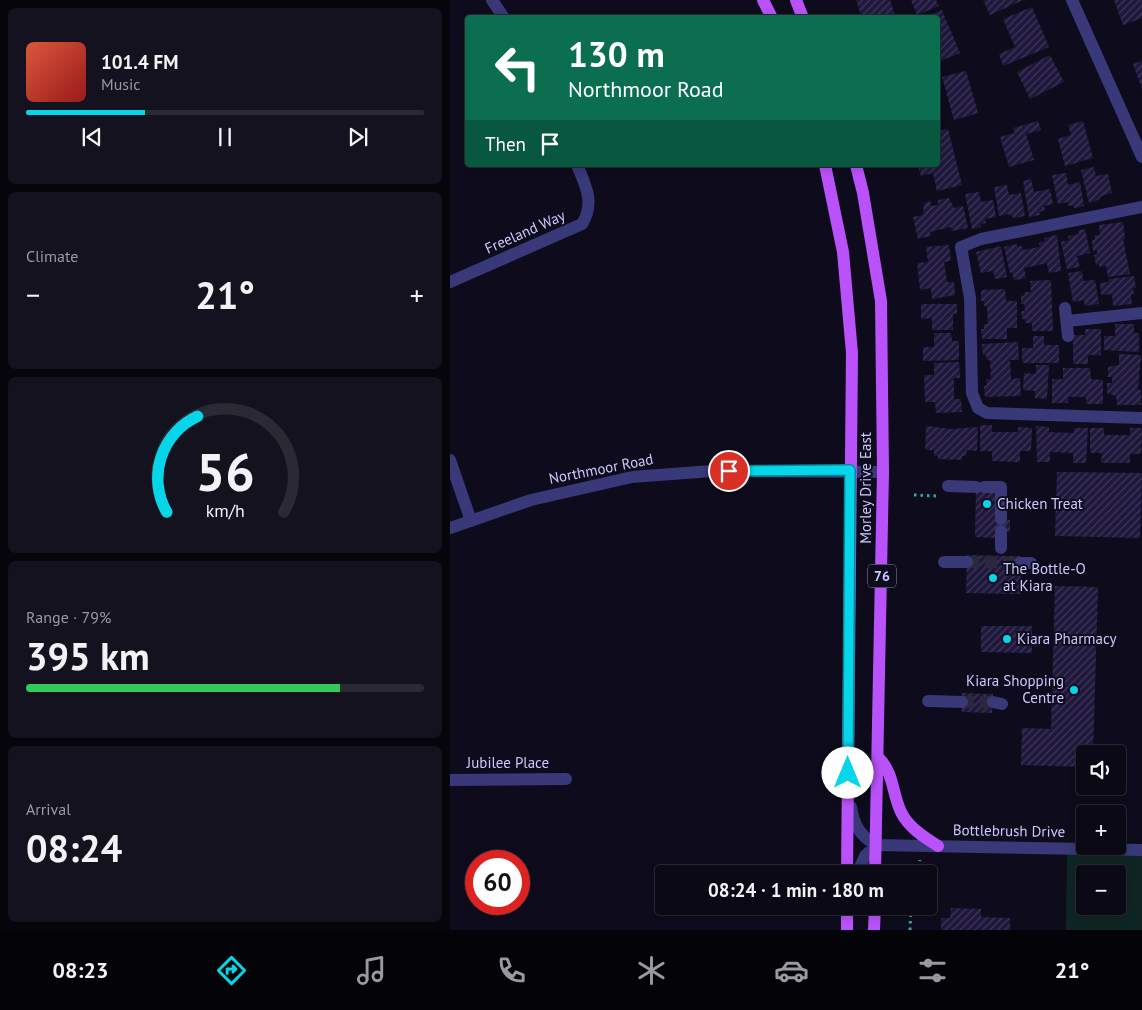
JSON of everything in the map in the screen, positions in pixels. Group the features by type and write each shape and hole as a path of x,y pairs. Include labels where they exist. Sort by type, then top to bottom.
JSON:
{"main road":[{"path":"763,0 770,15"},
{"path":"796,0 802,15"},
{"name":"Morley Drive East","path":"826,167 843,252 852,353 847,865"},
{"name":"Morley Drive East","path":"856,167 863,193 881,301 883,472 879,758 875,865"},
{"path":"879,758 888,769 896,799 907,822 938,846"},
{"path":"874,930 875,915"}],"street":[{"path":"492,0 502,15"},
{"path":"1072,0 1142,157"},
{"name":"Freeland Way","path":"450,282 582,224 590,203 588,190 578,167"},
{"path":"1142,207 982,239 961,247 970,298 972,393 978,408 987,413 1142,418"},
{"path":"1065,308 1068,321 1068,336"},
{"path":"1068,321 1142,313"},
{"path":"450,460 471,521"},
{"name":"Northmoor Road","path":"450,528 531,500 632,477 712,471 850,470 883,472"},
{"path":"945,491 980,487 1002,487 1001,548"},
{"path":"944,562 967,562"},
{"path":"928,701 962,702"},
{"name":"Jubilee Place","path":"450,780 566,779"},
{"path":"848,791 853,822 860,833 876,845 865,856 861,865"},
{"name":"Bottlebrush Drive","path":"876,845 1142,850"}],"path":[{"path":"914,495 945,491"},
{"path":"910,930 911,915"}],"green space":[{"path":"1067,849 1076,849 1076,855 1126,855 1126,850 1142,850 1142,930 1066,930"}],"building":[{"path":"856,0 890,0 895,15 861,15"},
{"path":"911,0 936,0 939,6 917,15"},
{"path":"983,0 1023,0 990,15"},
{"path":"1114,0 1142,0 1142,18 1123,25"},
{"path":"1032,7 1049,47 1003,66 999,54 1015,47 1003,19"},
{"path":"942,10 960,53 940,61 940,15 930,15"},
{"path":"1050,55 1064,82 1030,99 1017,72"},
{"path":"1142,61 1142,89 1133,64"},
{"path":"966,71 978,113 954,120 942,77"},
{"path":"1038,121 1041,130 1026,134 1034,160 1009,167 1000,137 1015,133 1013,128"},
{"path":"1083,121 1093,158 1065,166 1058,139 1071,135 1068,125"},
{"path":"948,129 962,185 937,191 933,173 921,176 919,167 940,167 940,131"},
{"path":"1094,167 1096,176 1108,174 1112,193 1089,203 1081,170"},
{"path":"1066,173 1068,185 1080,182 1084,206 1074,208 1073,205 1068,206 1068,202 1058,204 1052,175"},
{"path":"1031,179 1034,192 1050,189 1053,204 1044,206 1045,210 1039,212 1040,215 1029,217 1023,181"},
{"path":"1007,185 1009,195 1021,193 1025,216 1014,218 1008,214 999,216 994,187"},
{"path":"979,192 981,202 993,200 996,217 985,219 986,223 980,224 981,227 972,229 965,194"},
{"path":"949,198 954,208 963,206 968,228 952,231 951,227 930,232 931,236 918,239 913,217 923,215 924,203 930,201 931,206 938,205 938,200"},
{"path":"1123,222 1125,239 1123,239 1130,274 1108,277 1106,266 1099,267 1099,264 1096,265 1094,255 1097,254 1097,250 1093,251 1092,240 1095,240 1094,235 1100,235 1099,225"},
{"path":"1085,229 1090,253 1077,256 1080,267 1067,269 1061,242 1069,240 1068,236 1079,234 1078,231"},
{"path":"1057,235 1061,271 1049,273 1047,263 1024,268 1026,278 1014,280 1012,272 1010,273 1004,247 1017,244 1017,247 1022,246 1023,250 1040,247 1039,243 1045,241 1044,238"},
{"path":"949,245 951,261 944,262 947,282 954,282 955,295 932,299 931,288 920,290 917,263 928,262 926,247"},
{"path":"1001,246 1007,277 995,279 993,271 981,273 976,252"},
{"path":"1082,271 1083,281 1095,280 1099,304 1085,306 1084,300 1073,302 1068,273"},
{"path":"1134,276 1136,288 1133,288 1134,294 1131,294 1132,304 1113,306 1112,294 1101,295 1100,283 1108,282 1109,279"},
{"path":"1051,280 1053,331 1032,331 1032,323 1025,323 1025,319 1022,319 1021,311 1025,311 1024,304 1021,304 1021,296 1025,295 1024,292 1031,292 1030,281"},
{"path":"1005,289 1006,301 1017,301 1017,328 1007,328 1007,339 982,339 981,329 984,329 984,324 988,324 987,306 984,306 984,301 981,301 981,290"},
{"path":"921,304 957,304 957,314 953,314 953,330 932,330 932,318 921,319"},
{"path":"1115,324 1134,324 1134,333 1139,333 1139,352 1104,350 1104,336 1115,336"},
{"path":"1085,329 1101,329 1101,355 1088,355 1088,364 1073,364 1073,335 1085,335"},
{"path":"934,333 951,333 952,341 959,341 959,360 923,361 923,347 934,347"},
{"path":"1033,336 1044,336 1044,345 1059,345 1059,363 1022,363 1022,348 1033,348"},
{"path":"1018,342 1019,360 1010,360 1011,379 1020,378 1021,396 985,397 984,386 987,385 986,379 991,379 990,360 987,360 986,355 983,355 982,344"},
{"path":"1119,354 1141,355 1138,390 1141,390 1141,405 1117,405 1116,396 1107,393 1107,383 1112,383 1112,377 1108,377 1108,367 1119,365"},
{"path":"959,362 960,378 954,378 954,399 961,399 962,412 936,413 935,402 925,402 924,375 934,375 934,363"},
{"path":"1036,365 1049,365 1047,399 1035,398 1035,391 1023,390 1024,373 1036,374"},
{"path":"1063,368 1090,368 1091,379 1103,380 1103,404 1086,404 1086,397 1068,397 1068,403 1052,403 1052,379 1063,379"},
{"path":"980,425 992,425 992,432 1018,432 1018,427 1032,428 1031,451 1020,451 1020,462 992,461 992,451 980,451"},
{"path":"926,426 951,429 978,427 977,451 967,450 966,456 962,456 962,460 938,459 938,456 934,456 934,450 925,450"},
{"path":"1036,426 1049,427 1049,432 1074,433 1074,428 1088,428 1086,463 1073,463 1073,453 1050,452 1050,462 1037,462"},
{"path":"1090,428 1104,428 1104,435 1130,435 1130,428 1142,428 1141,454 1130,454 1130,463 1101,463 1102,453 1090,453"},
{"path":"1057,472 1142,473 1140,538 1055,536"},
{"name":"Chicken Treat","path":"976,485 999,488 998,519 1010,520 1010,532 997,531 997,538 975,537"},
{"name":"The Bottle-O at Kiara","path":"967,555 1021,556 1020,594 966,593"},
{"name":"Kiara Shopping Centre","path":"1055,586 1098,587 1093,745 1076,745 1076,767 1021,765 1022,728 1051,729"},
{"name":"Kiara Pharmacy","path":"981,626 1032,626 1032,653 981,652"},
{"path":"962,693 993,694 992,713 962,712"},
{"path":"951,908 981,909 981,917 1010,918 1010,930 941,930 941,918 950,918"}],"tunnel":[{"path":"967,562 1020,563"},
{"path":"962,702 993,702"}],"place":[{"name":"Chicken Treat","path":"987,504"},
{"name":"The Bottle-O at Kiara","path":"993,578"},
{"name":"Kiara Pharmacy","path":"1007,639"},
{"name":"Kiara Shopping Centre","path":"1074,690"}],"route":[{"path":"729,471 817,472 850,470 848,773"}]}
